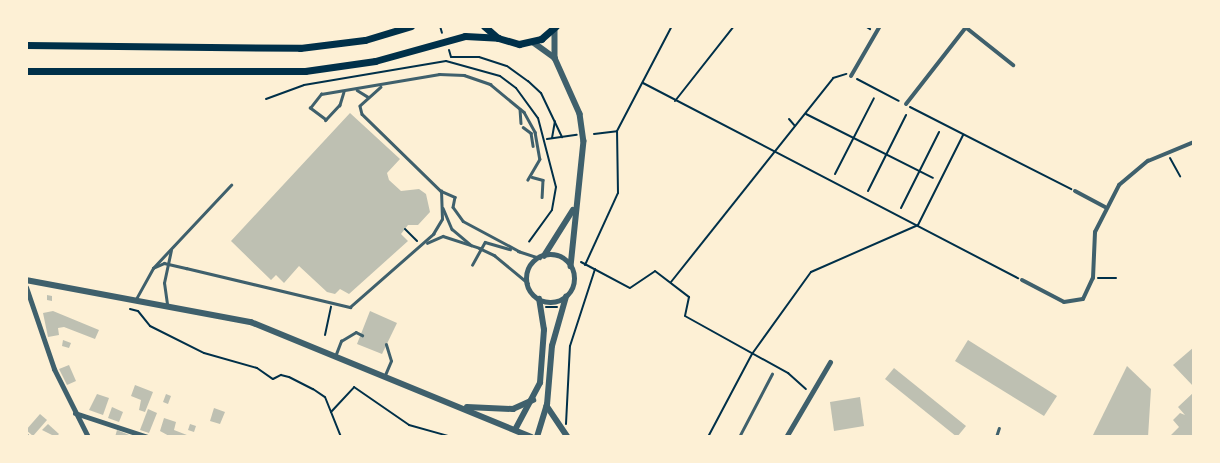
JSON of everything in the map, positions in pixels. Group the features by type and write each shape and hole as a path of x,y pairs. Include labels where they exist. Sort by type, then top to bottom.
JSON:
{"main road":[{"path":"26,45 300,48 365,40 411,26"},
{"path":"484,26 498,38"},
{"path":"26,72 305,71 375,61 465,36 498,38 513,44 533,42 556,27"}],"street":[{"path":"851,76 880,26"},
{"path":"537,437 547,405 552,346 566,297 574,284 571,266 574,208 584,142 580,114 555,58 556,27"},
{"path":"906,104 966,27 1013,65"},
{"path":"533,42 555,58"},
{"path":"1022,280 1074,303 1090,290 1093,278 1095,232 1105,207 1132,172 1167,152 1194,142"},
{"path":"1075,191 1105,207"},
{"path":"515,430 535,399 544,350 540,299 528,283 530,268 542,257 574,208"},
{"path":"542,257 557,256 571,266"},
{"path":"26,280 167,304 251,322 336,354 531,437"},
{"path":"27,289 74,413 88,437"},
{"path":"540,299 554,302 566,297"},
{"path":"786,437 830,362"},
{"path":"461,407 513,409 535,399"},
{"path":"547,405 568,437"},
{"path":"74,413 147,437"}],"lane":[{"path":"344,92 340,105 326,120 310,108 321,94 344,92 439,74 464,75 490,84 519,108 535,132 540,159 528,180 540,176 542,197"},
{"path":"384,85 368,97 360,111 441,191 455,197 453,207 463,221 519,251"},
{"path":"355,90 368,97"},
{"path":"519,108 521,123"},
{"path":"523,127 531,134 533,146"},
{"path":"136,299 153,268 231,185"},
{"path":"441,191 443,207 452,229 503,262 528,283"},
{"path":"422,247 440,224 443,207"},
{"path":"153,268 167,264 350,306 422,247 443,236 479,248"},
{"path":"472,265 479,248 488,242 542,257"},
{"path":"167,304 167,264 172,249"},
{"path":"336,354 342,340 356,332 362,335"},
{"path":"385,375 391,361 386,345"},
{"path":"738,437 772,374"},
{"path":"996,437 999,428"}],"path":[{"path":"440,26 451,57 480,57 507,66 528,81 541,93 556,120 562,137"},
{"path":"585,265 618,193 617,131 672,26"},
{"path":"675,101 734,26"},
{"path":"266,99 304,85 370,77 428,63 464,63 500,76 516,88 547,139 556,200 529,242"},
{"path":"672,282 805,113 839,73 851,76 1075,191"},
{"path":"643,83 1022,280"},
{"path":"835,174 874,98"},
{"path":"805,113 933,178"},
{"path":"868,191 906,115"},
{"path":"789,119 795,126"},
{"path":"552,138 556,120"},
{"path":"594,134 617,131"},
{"path":"900,208 939,132"},
{"path":"708,437 752,354 811,272 918,225 964,134"},
{"path":"547,139 577,135"},
{"path":"1167,152 1180,176"},
{"path":"405,229 417,241"},
{"path":"581,262 623,286 636,285 650,270 672,282 688,297 685,316 788,373 811,394"},
{"path":"565,426 570,346 595,269"},
{"path":"1093,278 1116,278"},
{"path":"325,335 331,307"},
{"path":"546,307 560,307"},
{"path":"130,309 138,311 150,326 204,353 257,368 273,379 281,374 313,389 325,397 341,437"},
{"path":"331,412 354,387 409,425 452,437"}],"building":[{"path":"350,113 400,159 387,173 389,180 401,191 419,189 426,194 430,212 418,225 408,225 401,234 408,241 349,294 340,289 335,294 327,292 299,266 284,283 276,275 271,280 231,241"},
{"path":"47,295 52,296 52,301 47,300"},
{"path":"53,311 99,330 95,339 64,327 58,328 59,335 48,337 43,313"},
{"path":"370,311 397,323 382,354 357,344"},
{"path":"63,340 71,343 69,348 62,346"},
{"path":"968,340 1057,396 1044,416 955,361"},
{"path":"1194,347 1194,387 1173,365"},
{"path":"69,365 76,381 67,385 59,369"},
{"path":"1127,366 1151,389 1148,437 1092,437"},
{"path":"894,368 966,426 957,437 885,379"},
{"path":"135,385 153,392 145,412 139,410 141,400 131,396"},
{"path":"1194,392 1194,437 1169,437 1179,427 1173,420 1180,413 1185,415 1178,407"},
{"path":"97,394 109,398 103,415 89,410"},
{"path":"166,394 171,396 168,404 163,402"},
{"path":"860,397 864,426 834,431 830,402"},
{"path":"112,407 123,412 119,422 108,418"},
{"path":"214,408 225,412 220,424 210,421"},
{"path":"148,409 157,413 149,433 140,430"},
{"path":"40,414 47,420 33,436 26,430"},
{"path":"164,418 176,422 174,430 192,437 171,437 160,431"},
{"path":"48,424 59,434 56,437 42,430"},
{"path":"190,424 196,426 194,432 188,430"},
{"path":"117,430 134,437 115,437"}]}
